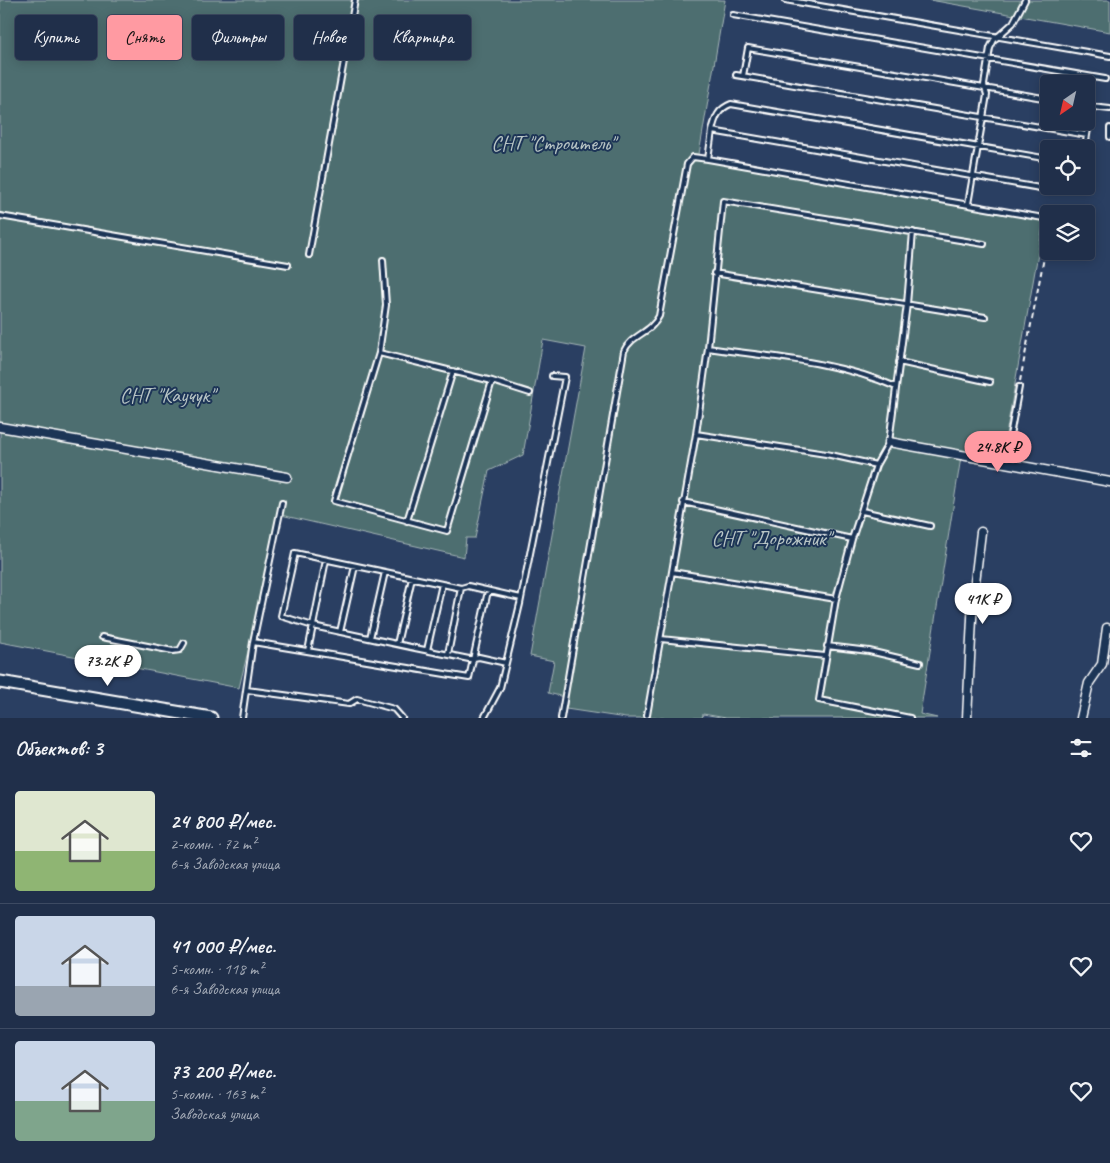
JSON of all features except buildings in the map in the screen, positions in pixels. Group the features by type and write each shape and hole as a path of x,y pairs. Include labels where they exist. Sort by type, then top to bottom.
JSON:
{"main road":[{"path":"0,683 211,718"}],"street":[{"path":"0,427 287,477"},
{"path":"889,442 1110,482"},
{"path":"967,718 973,599 981,532"},
{"path":"1081,718 1089,683 1102,664 1107,628"}],"lane":[{"path":"308,255 355,0"},
{"path":"785,0 1110,56"},
{"path":"968,204 987,95 985,88 990,48 997,37 1013,23 1025,0"},
{"path":"733,15 1105,79"},
{"path":"743,76 748,48 1040,97"},
{"path":"736,75 1087,135"},
{"path":"708,159 712,132 718,112 723,107 731,104 1040,157"},
{"path":"1095,107 1110,109"},
{"path":"1110,128 1110,137"},
{"path":"1086,140 1088,130"},
{"path":"712,132 1040,188"},
{"path":"561,718 624,351 628,342 651,329 658,317 687,164 693,157 1040,217"},
{"path":"647,715 696,434 708,348 714,273 723,201 984,244"},
{"path":"0,216 288,264"},
{"path":"910,718 819,700 836,599 852,539 876,465 889,442 907,304 913,232"},
{"path":"383,260 386,305 379,353 334,501 447,531 492,381"},
{"path":"714,273 984,317"},
{"path":"708,348 806,362 876,378 896,387"},
{"path":"379,353 530,392"},
{"path":"899,362 990,382"},
{"path":"407,521 453,372"},
{"path":"484,718 500,688 521,598 564,377 552,376"},
{"path":"1004,463 1018,387"},
{"path":"696,434 826,454 876,465"},
{"path":"683,502 852,539"},
{"path":"242,718 254,642 282,503"},
{"path":"862,510 930,526"},
{"path":"506,663 397,644 313,626 281,616 295,553 462,588 468,586 521,598"},
{"path":"308,651 326,560"},
{"path":"340,632 355,566"},
{"path":"370,638 384,572"},
{"path":"672,572 836,599"},
{"path":"397,644 412,578"},
{"path":"427,650 442,584"},
{"path":"448,654 462,588"},
{"path":"254,642 469,678 488,591"},
{"path":"102,637 173,651 180,650 184,643"},
{"path":"661,639 825,656"},
{"path":"827,646 869,652 920,663"},
{"path":"247,690 349,704 357,699 394,709 402,718"}],"path":[{"path":"1018,387 1043,260"}],"green space":[{"path":"0,0 725,0 698,160 1040,219 1040,243 1002,457 962,451 920,714 937,718 726,718 703,714 702,718 626,718 566,709 568,698 548,693 554,661 530,656 586,348 543,340 523,455 489,471 475,538 466,538 464,557 281,515 239,688 0,642"},
{"path":"930,0 1110,0 1110,32"}],"park label":[{"name":"СНТ \"Строитель\"","path":"553,143"},
{"name":"СНТ \"Каучук\"","path":"167,395"},
{"name":"СНТ \"Дорожник\"","path":"771,538"}]}
